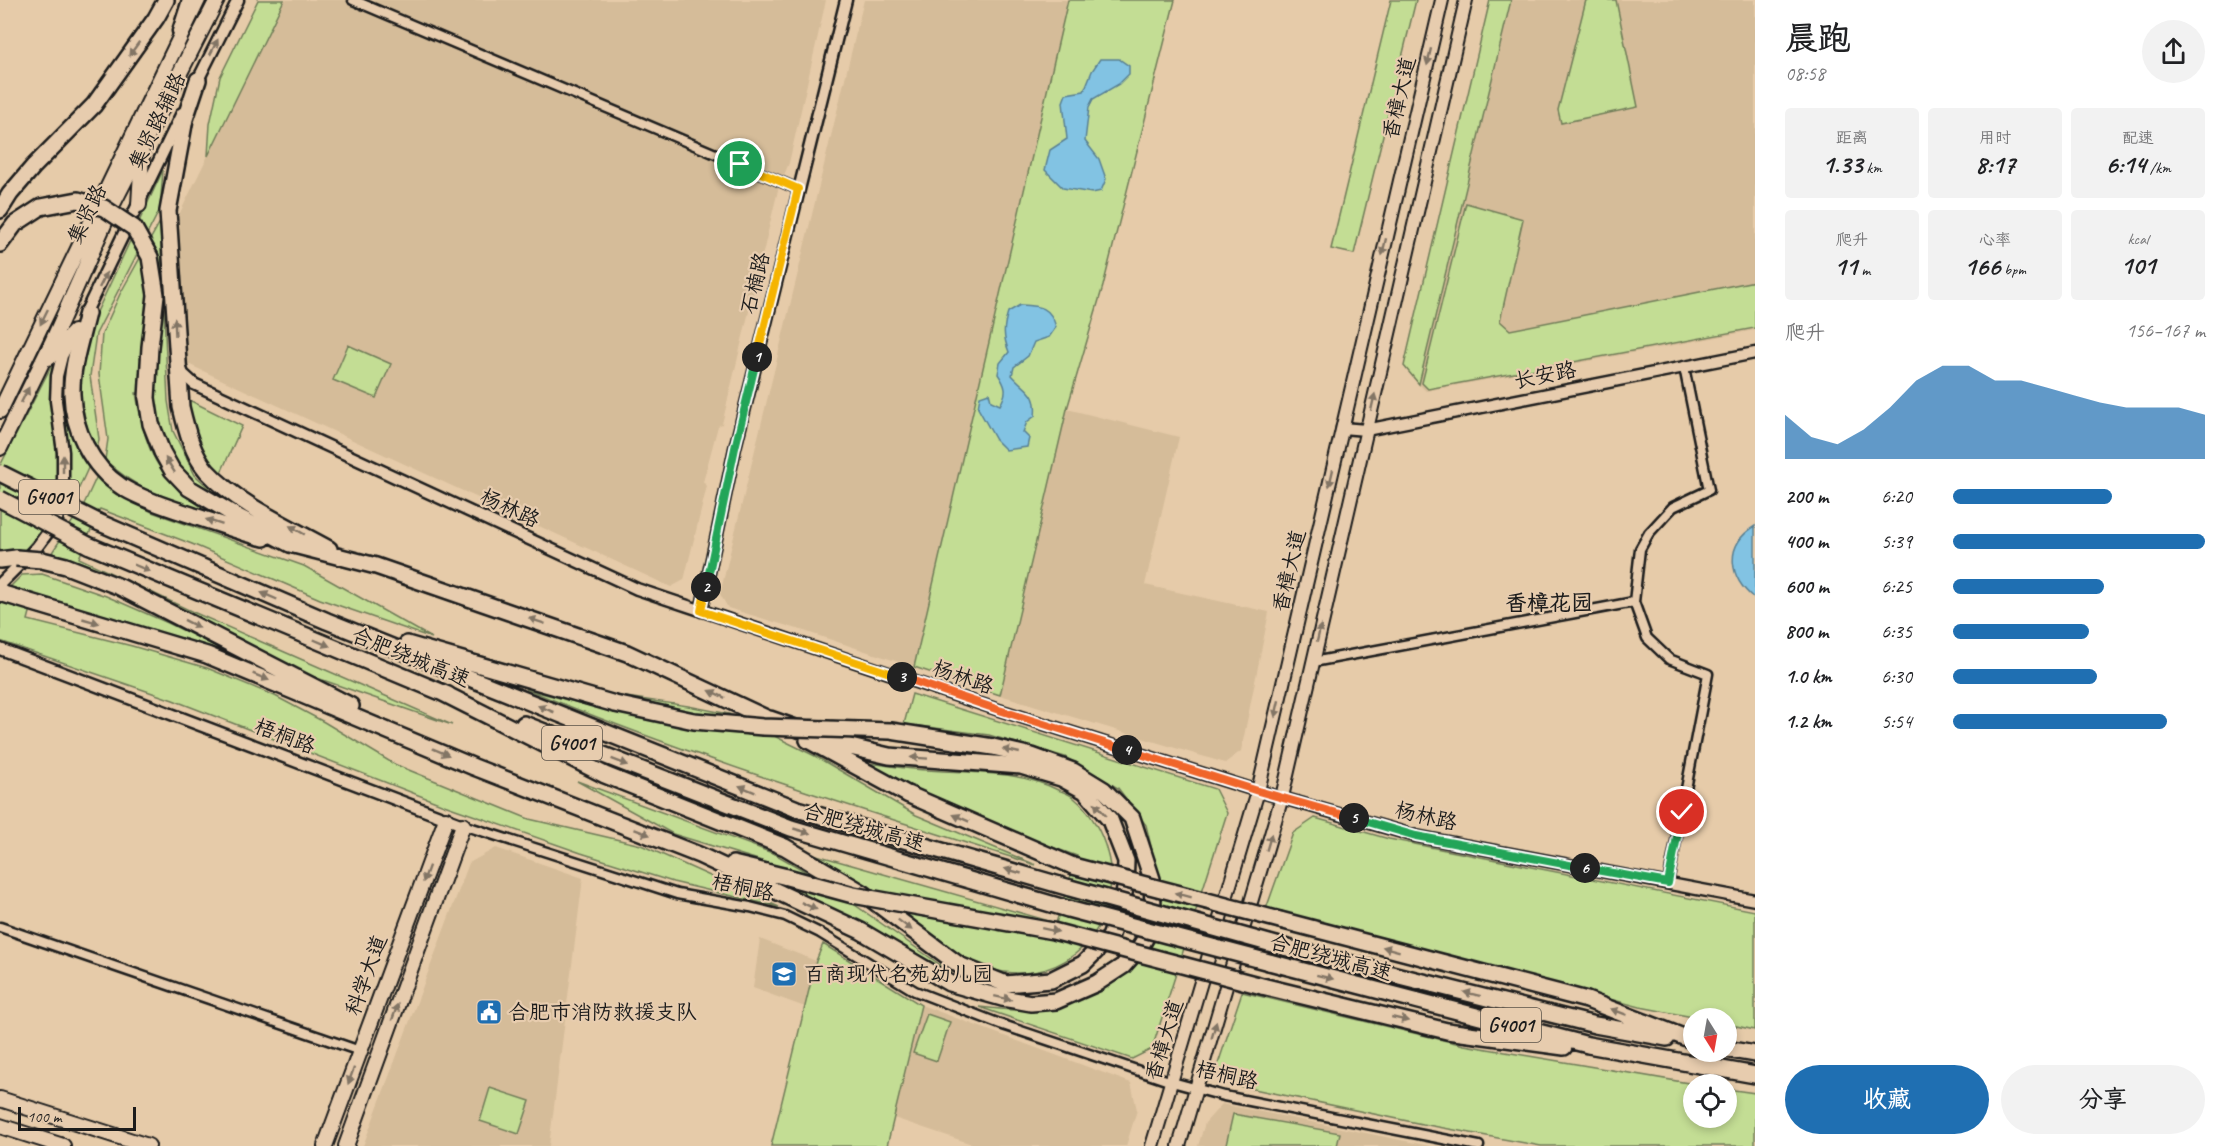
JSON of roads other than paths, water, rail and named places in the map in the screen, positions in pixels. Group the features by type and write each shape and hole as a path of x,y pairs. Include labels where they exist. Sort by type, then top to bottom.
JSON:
{"highway":[{"path":"0,210 10,194 94,105 156,18 166,0"},
{"path":"198,80 185,119 168,211 181,407 188,433 207,470 236,496 348,559"},
{"path":"0,244 15,224 41,207 78,200 104,208 134,228 150,257 156,295 147,398 151,424 162,452 172,470 189,488 290,544"},
{"path":"87,313 75,362 72,392 75,421 87,449 99,466 121,486 156,503 250,534 376,566 627,653 770,719 907,794 1073,866 1587,1000 1683,1038"},
{"name":"合肥绕城高速","path":"0,473 98,522 327,621 797,809 1276,945 1594,1025 1683,1040"},
{"name":"合肥绕城高速","path":"0,499 88,545 441,692 791,828 1068,909 1588,1045 1755,1075"},
{"path":"0,560 16,558 42,560 66,566 120,587 336,697 386,729"},
{"path":"0,593 207,655 474,767 699,855 861,931 949,983 1002,998 1031,1003 1056,1000 1097,983 1123,966 1149,932 1154,907 1152,879 1132,818 1104,790 1073,771 1032,756 993,747 891,732 763,727 694,721 615,704 327,621"},
{"path":"441,692 605,775 785,847 862,893 959,965 1006,984 1051,980 1083,963 1110,937 1125,889 1126,861 1110,820 1085,791 1061,778 1021,766 889,756 850,747 770,719"},
{"path":"699,855 853,895 1053,931 1262,986 1447,1031 1696,1065"},
{"path":"1737,1050 1755,1054"}],"main road":[{"name":"集贤路","path":"0,411 198,0"},
{"name":"集贤路","path":"0,448 114,202 217,0"},
{"name":"香樟大道","path":"1152,1146 1258,791 1442,0"},
{"name":"香樟大道","path":"1179,1146 1282,797 1466,0"},
{"path":"138,205 142,147"},
{"path":"39,368 74,332"},
{"path":"0,393 23,360"},
{"name":"科学大道","path":"325,1146 446,819"},
{"name":"科学大道","path":"346,1146 463,825"},
{"path":"0,1099 147,1146"},
{"path":"0,1126 40,1142 63,1146"}],"street":[{"name":"集贤路辅路","path":"173,51 188,0"},
{"name":"集贤路辅路","path":"0,584 37,547 57,520 63,479 63,452 56,401 57,376 62,356 87,313 238,0"},
{"path":"353,0 798,189"},
{"name":"石楠路","path":"701,611 735,448 846,0"},
{"name":"长安路","path":"1342,428 1366,430 1755,353"},
{"name":"杨林路","path":"177,354 183,374 194,384 637,589 999,710 1258,791 1416,836 1755,900"},
{"path":"1668,883 1708,674 1669,659 1647,638 1634,602 1640,549 1649,533 1673,507 1709,490 1684,367"},
{"path":"1313,662 1634,602"},
{"name":"梧桐路","path":"0,649 463,825 677,894 750,907 785,916 820,933 915,991 1000,1024 1172,1082 1479,1146"},
{"path":"0,927 360,1051"}],"water":[{"path":"1100,59 1119,59 1129,66 1129,74 1119,84 1093,99 1089,107 1085,141 1099,159 1106,179 1101,191 1092,193 1063,188 1045,170 1050,150 1067,139 1063,102 1066,94 1084,91"},
{"path":"1020,305 1043,308 1051,315 1056,327 1049,337 1034,342 1028,356 1014,367 1012,375 1033,397 1035,416 1027,422 1023,432 1029,438 1027,447 1006,450 996,440 978,408 980,396 989,393 991,401 1000,405 1003,400 1005,389 998,374 1000,363 1009,352 1004,332 1005,323 1008,312"},
{"path":"1755,526 1755,599 1740,582 1733,562 1738,543"}],"place":[{"name":"百商现代名苑幼儿园","path":"784,974"},
{"name":"合肥市消防救援支队","path":"489,1012"}],"district":[{"name":"香樟花园","path":"1549,603"}]}
